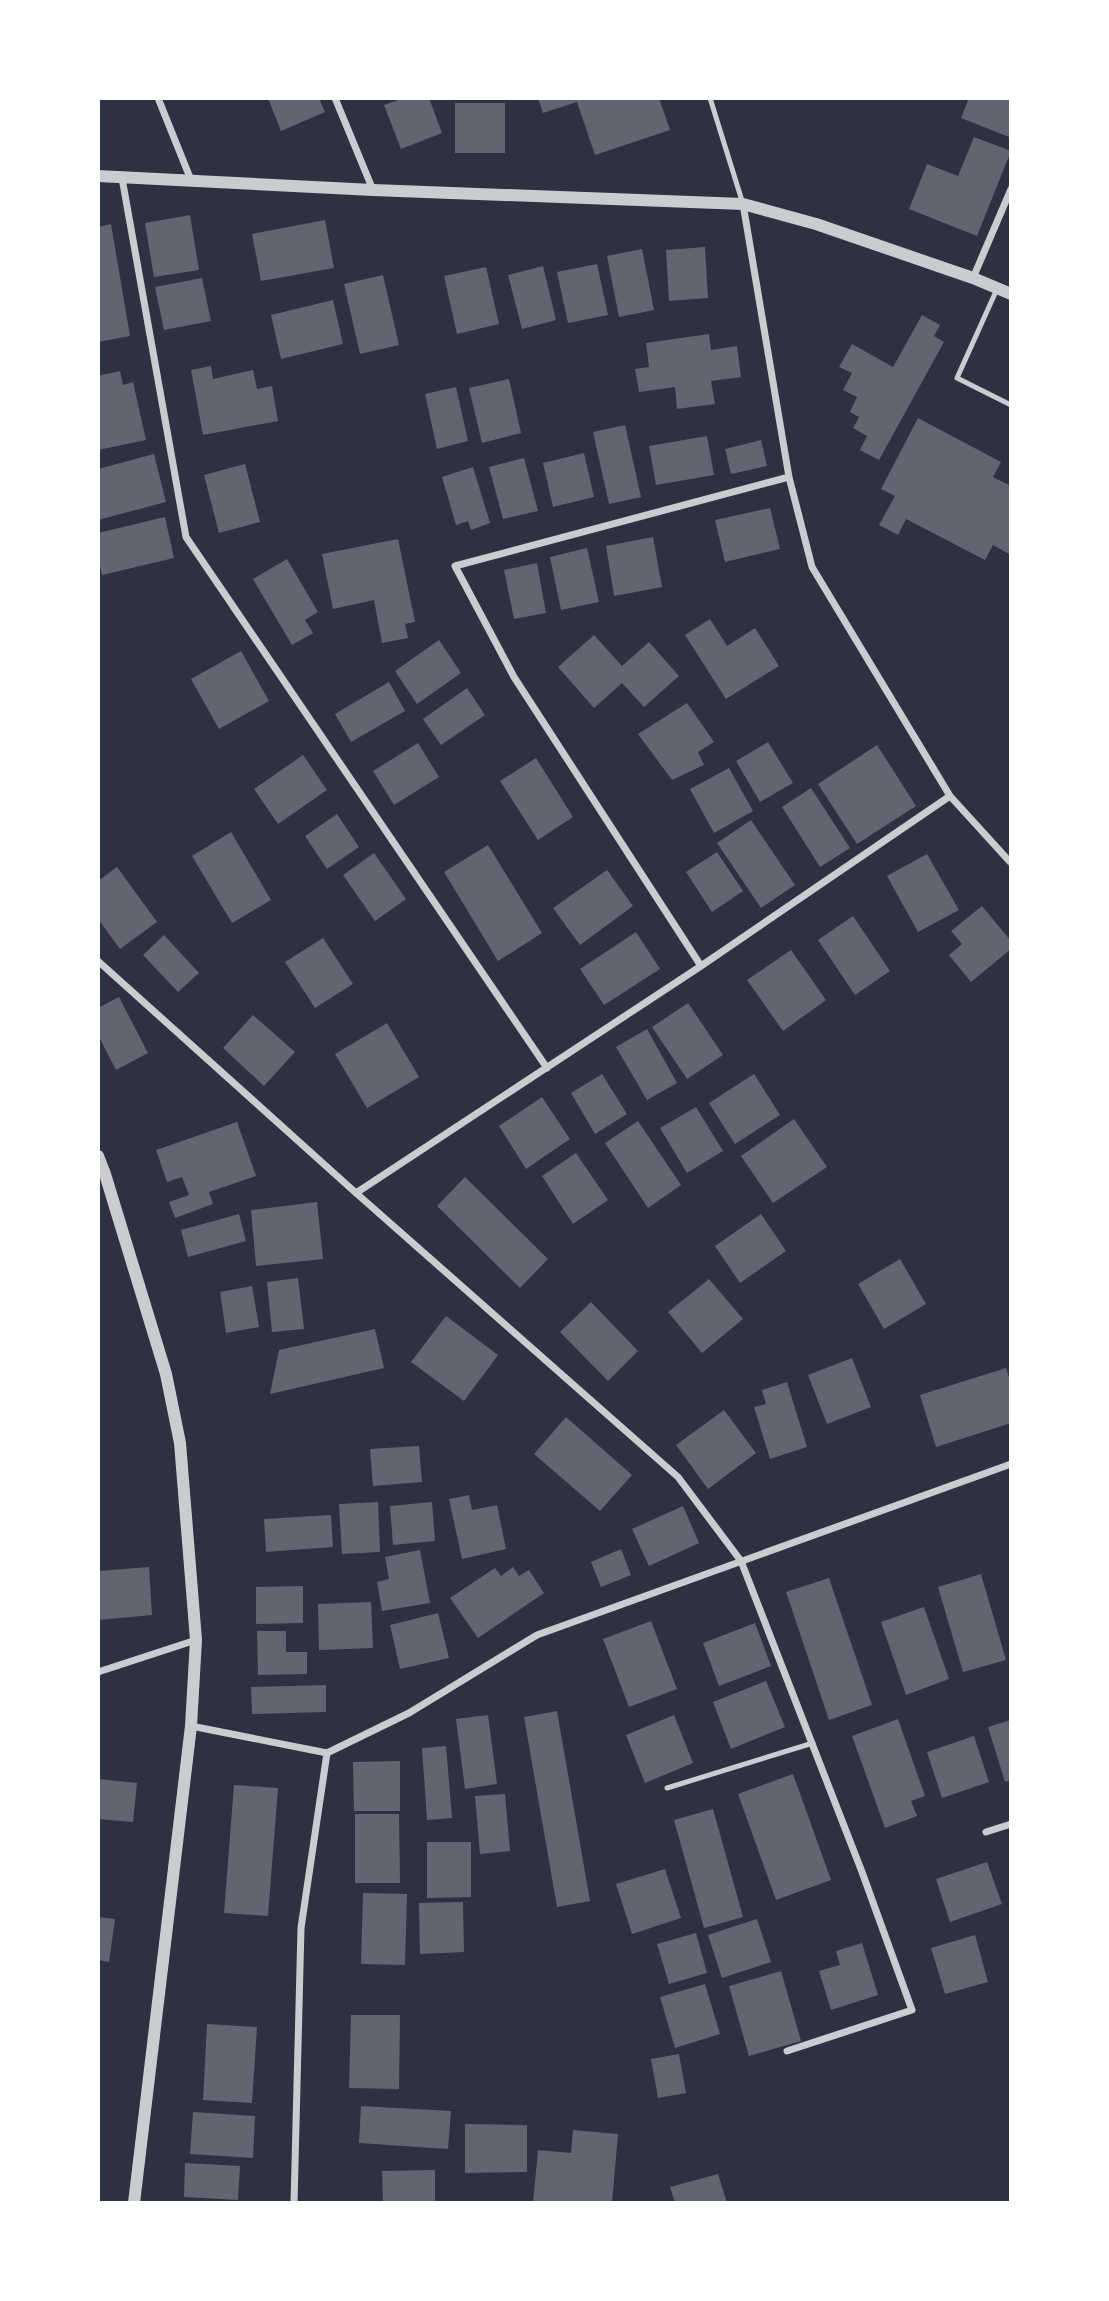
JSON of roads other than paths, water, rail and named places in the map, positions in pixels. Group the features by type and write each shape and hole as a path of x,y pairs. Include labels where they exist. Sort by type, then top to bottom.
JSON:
{"street":[{"path":"158,98 191,180"},
{"path":"335,98 373,190"},
{"path":"98,176 743,204 816,224 973,278 1011,294"},
{"path":"122,178 186,537 547,1068"},
{"path":"973,278 1011,189"},
{"path":"743,204 789,477 812,567 950,796 1011,863"},
{"path":"702,967 514,677 454,566 789,477"},
{"path":"356,1194 702,967 950,796"},
{"path":"98,961 356,1194 678,1477 741,1561 813,1743 912,2010 787,2051"},
{"path":"98,1156 166,1374 180,1443 196,1640 191,1726 134,2203"},
{"path":"191,1726 327,1753 409,1713 537,1635 1011,1464"},
{"path":"98,1672 196,1640"},
{"path":"294,2203 302,1928 327,1753"},
{"path":"986,1832 1011,1824"}],"lane":[{"path":"710,98 743,204"},
{"path":"997,288 957,378 1011,405"},
{"path":"667,1788 813,1743"}]}
